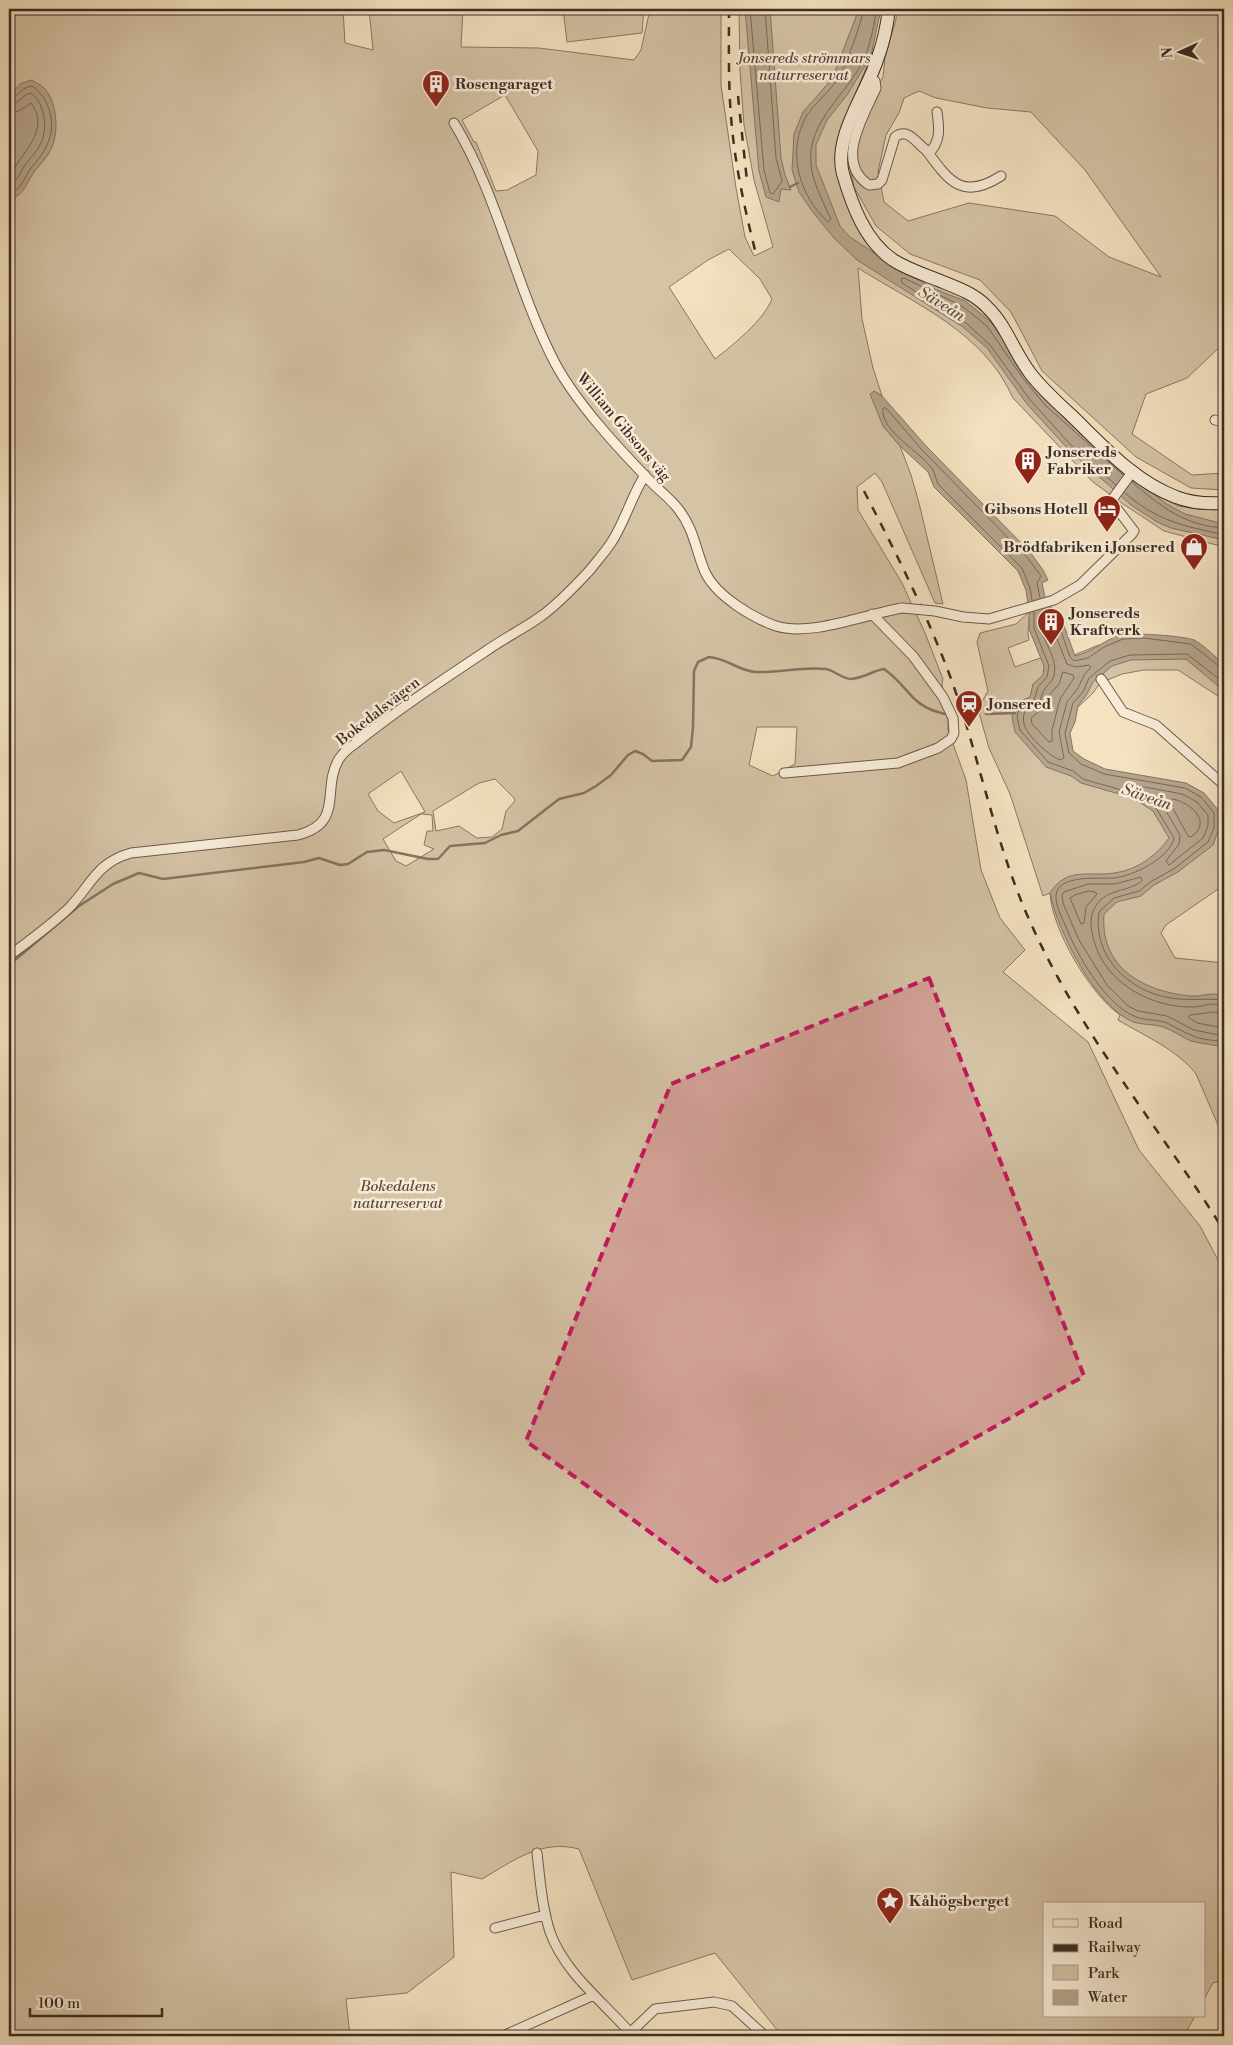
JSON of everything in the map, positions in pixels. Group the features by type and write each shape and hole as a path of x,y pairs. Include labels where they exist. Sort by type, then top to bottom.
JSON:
{"street":[{"path":"889,9 883,40 870,77 847,129 841,153 842,172 871,240 894,261 909,269 961,289 982,301 998,319 1030,373 1106,449 1132,472 1176,497 1200,502 1224,503"},
{"path":"870,77 875,81 876,88 854,141 852,159 862,179 869,185 878,184 882,180 895,137 905,133 912,136 926,150 948,179 957,184 978,187 989,184 1001,176"},
{"path":"926,150 931,151 936,144 939,131 937,112"},
{"name":"William Gibsons väg","path":"454,122 469,147 529,303 555,363 569,386 594,418 645,475 679,509 692,531 705,572 711,583 745,610 778,626 808,629 902,608 990,619 1054,600 1080,585 1134,531 1111,501 1132,472"},
{"path":"1215,420 1224,422"},
{"name":"Bokedalsvägen","path":"9,956 69,908 101,868 118,857 131,853 311,832 325,820 329,812 334,772 339,759 349,748 387,718 508,636 541,616 557,602 588,571 612,542 645,475"},
{"path":"784,773 898,762 938,748 951,739 954,733 953,718 939,691 913,656 872,614"},
{"path":"1101,679 1123,712 1156,725 1224,785"},
{"path":"537,1853 545,1915 551,1934 565,1960 631,2035 655,2009 714,2002 732,2006 765,2036"},
{"path":"495,1928 545,1915"},
{"path":"503,2036 594,1995"}],"highlighted area":[{"path":"929,978 1084,1376 719,1583 526,1441 671,1084"}],"green space":[{"name":"Bokedalens naturreservat","path":"9,9 343,9 345,43 373,50 369,9 463,9 461,47 539,48 634,60 641,50 650,9 721,9 721,85 745,237 754,256 773,247 754,180 744,125 740,71 739,9 880,9 869,60 871,56 840,131 844,184 864,239 874,252 888,263 970,299 991,316 1011,351 1140,487 1178,506 1224,510 1224,547 1164,531 1123,504 1093,482 1013,398 1000,375 985,355 966,337 946,322 858,268 862,319 873,368 882,396 874,391 883,426 900,446 911,475 943,604 935,603 882,482 875,473 857,487 858,510 902,583 925,633 943,679 948,730 966,780 981,870 1000,918 1025,950 1003,972 1088,1042 1139,1150 1200,1226 1224,1271 1224,1980 1213,1983 1206,1995 1206,1902 1043,1902 1043,2018 1194,2018 1184,2036 782,2036 715,1953 632,1980 579,1849 552,1847 540,1849 516,1859 482,1879 451,1872 454,1957 407,1993 346,1999 350,2036 9,2036","holes":["505,95 538,151 536,175 507,190 496,191 476,142 474,142 462,120","729,249 760,279 772,299 755,324 715,359 669,287 708,260","757,727 797,727 795,764 773,776 749,765","401,771 425,812 394,823 378,811 368,794","495,779 514,798 515,801 506,811 502,829 492,837 477,838 459,826 436,831 433,811 479,783","421,814 432,815 433,831 427,831 424,845 434,849 406,866 396,861 383,839"]},
{"path":"563,9 644,9 642,33 567,42"},
{"path":"897,9 1224,9 1224,343 1187,378 1146,394 1132,434 1192,475 1224,473 1224,490 1191,488 1136,457 1042,371 1011,312 980,280 910,254 876,226 854,187 849,164 848,143 860,116 883,77 885,58","holes":["919,91 936,98 987,108 1031,112 1085,170 1161,277 1109,257 1055,216 969,203 908,221 884,202 878,172 886,135 899,113 904,98"]},
{"path":"1030,611 1029,640 1008,648 1015,667 1043,657 1062,660 1096,646 1116,641 1224,669 1224,700 1178,670 1144,670 1122,674 1100,683 1093,693 1076,709 1064,734 1073,763 1224,813 1224,885 1166,925 1161,933 1175,958 1224,963 1224,1139 1196,1074 1189,1065 1170,1050 1118,1020 1120,1015 1097,992 1074,960 1058,925 1052,908 1050,893 1043,896 1010,794 989,748 978,709 988,691 977,642 980,633 1016,624"}],"water":[{"path":"745,9 770,9 781,158 791,190 781,189 779,202 766,197 759,171"},
{"name":"Säveån","path":"859,9 881,9 871,56 847,95 827,120 816,145 816,165 840,226 850,237 902,271 937,290 965,301 991,322 1026,374 1123,469 1165,503 1185,514 1224,524 1224,540 1171,528 1157,522 1131,505 1068,449 1027,404 987,348 963,327 857,260 834,238 812,211 799,192 792,170 794,134 803,112 832,79"},
{"path":"31,80 44,88 52,100 56,116 56,133 48,154 24,189 18,195 9,198 9,96 20,84"},
{"name":"Säveån","path":"874,391 882,396 927,447 1030,552 1048,580 1042,583 1046,602 1061,617 1075,656 1120,635 1146,634 1194,640 1224,664 1224,689 1186,659 1131,660 1112,666 1093,682 1078,706 1075,722 1070,733 1073,751 1084,759 1105,769 1186,783 1204,793 1219,811 1219,828 1213,845 1178,872 1154,885 1141,896 1117,902 1104,914 1105,933 1109,949 1117,962 1141,982 1156,989 1190,996 1215,994 1224,996 1224,1048 1191,1041 1167,1028 1133,1022 1119,1014 1105,1001 1080,966 1061,927 1050,893 1064,879 1071,876 1114,873 1130,869 1152,856 1169,838 1153,811 1133,798 1081,783 1071,776 1046,767 1015,732 1012,717 1015,703 1030,697 1033,684 1043,675 1044,666 1029,629 1026,590 1018,571 934,487 928,472 900,446 883,426 870,394"}],"waterway":[{"path":"790,187 798,183"},
{"path":"9,965 79,906 113,884 139,873 163,879 304,862 319,858 340,865 348,864 367,852 384,850 428,859 438,859 450,846 485,843 501,835 518,831 559,799 584,793 596,786 611,775 628,755 635,751 652,761 682,760 691,747 694,671 698,662 709,657 756,672 817,668 829,670 844,678 851,679 884,669 917,701 933,711 945,714"},
{"path":"986,714 1015,713"}],"railway":[{"path":"729,9 729,84 732,128 741,189 755,250"},
{"path":"738,96 747,181"},
{"path":"864,491 910,582 941,652 970,736 996,828 1016,888 1048,959 1071,1000 1120,1078 1224,1231"}],"place":[{"name":"Rosengaraget","path":"436,108"},
{"name":"Jonsereds Fabriker","path":"1028,485"},
{"name":"Gibsons Hotell","path":"1107,533"},
{"name":"Brödfabriken i Jonsered","path":"1194,571"},
{"name":"Jonsereds Kraftverk","path":"1051,646"},
{"name":"Jonsered","path":"969,728"},
{"name":"Kåhögsberget","path":"890,1925"}],"park label":[{"name":"Jonsereds strömmars naturreservat","path":"804,66"}]}
